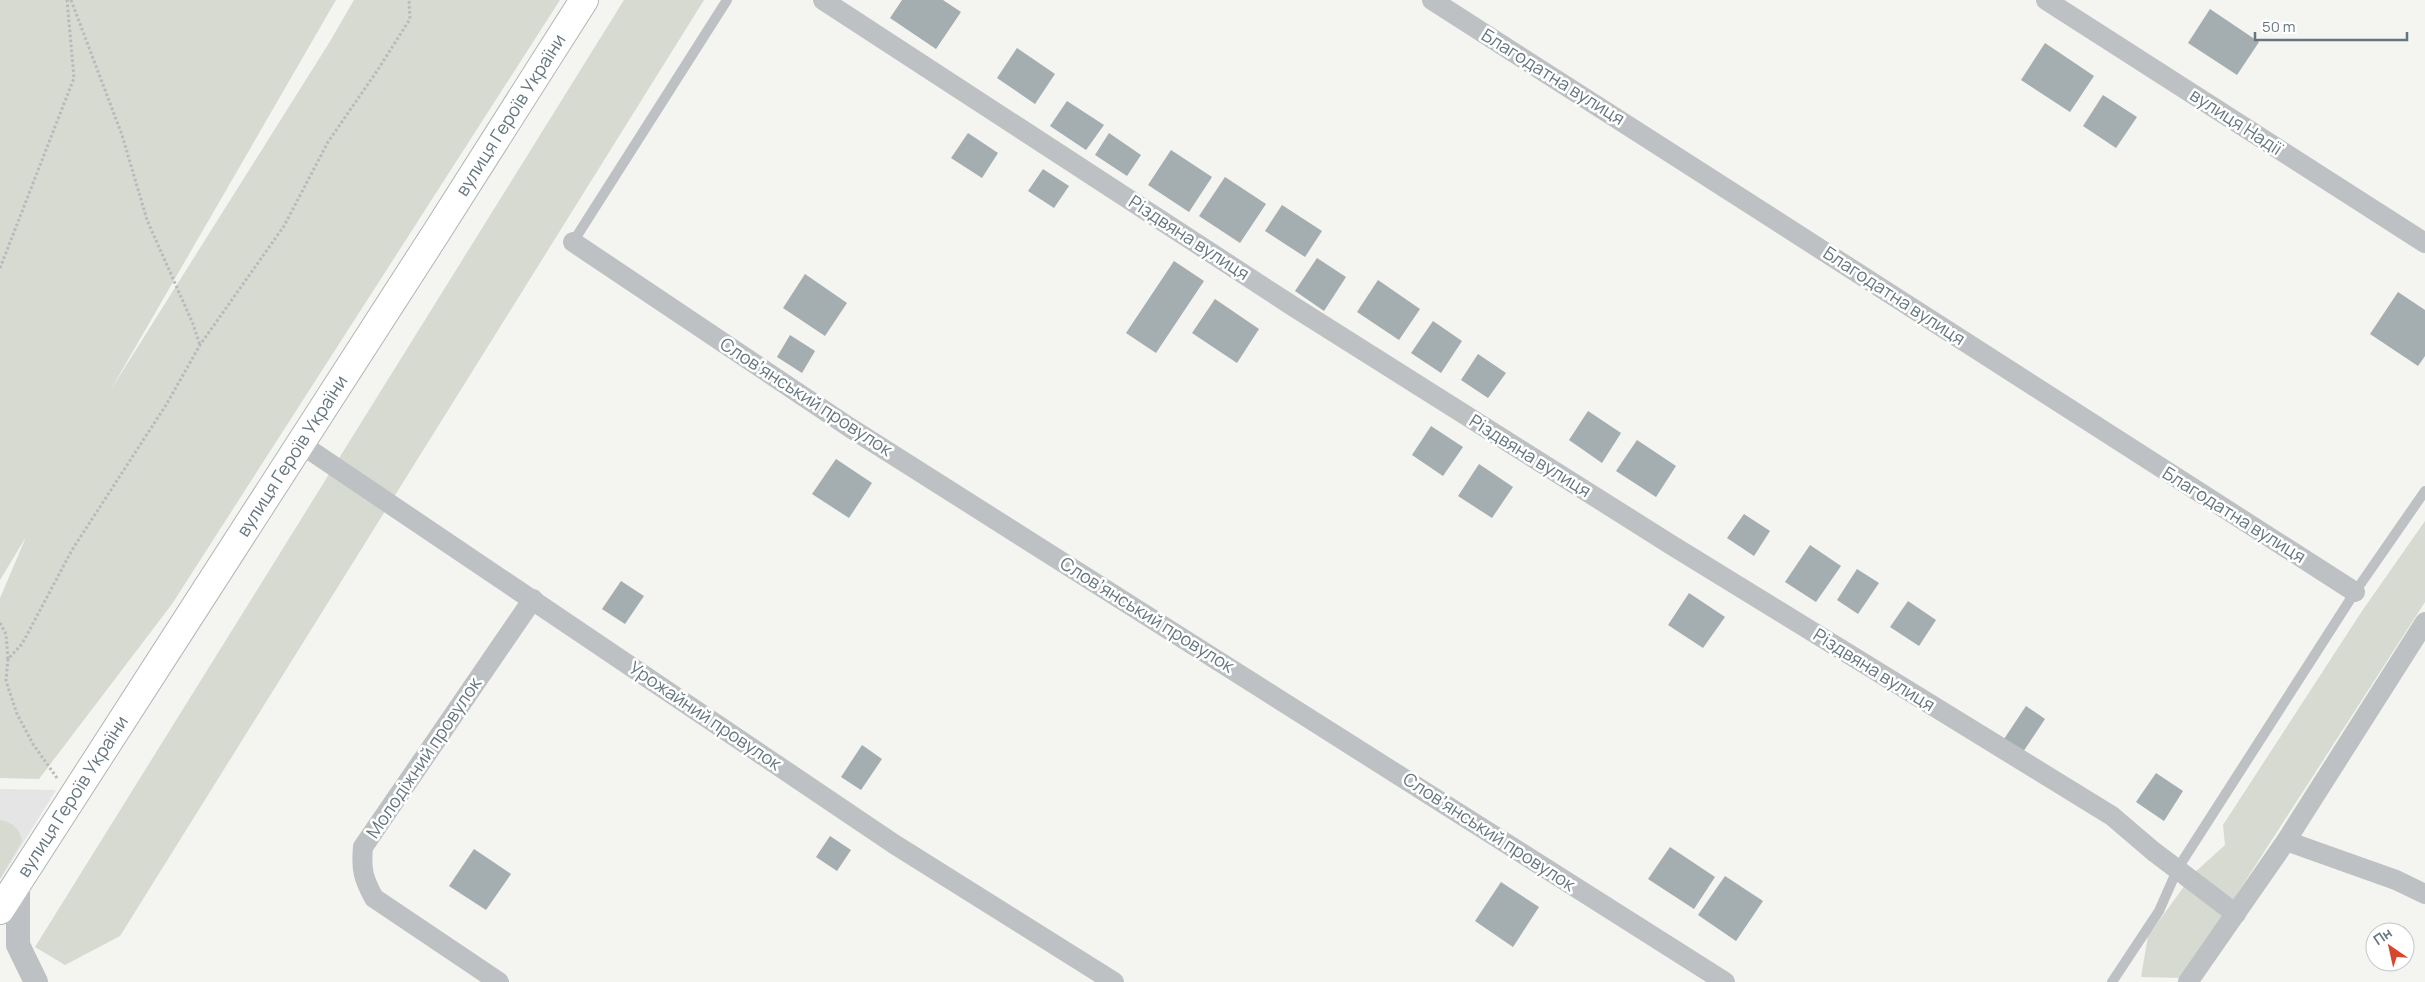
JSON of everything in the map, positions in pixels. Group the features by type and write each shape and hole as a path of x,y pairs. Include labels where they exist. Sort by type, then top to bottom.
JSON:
{"main road":[{"name":"вулиця Героїв України","path":"0,910 301,444 584,0"}],"street":[{"name":"Різдвяна вулиця","path":"823,0 1291,305 1682,551 2112,816 2153,851 2178,868 2236,914"},
{"name":"Благодатна вулиця","path":"1432,0 2355,592"},
{"name":"вулиця Надії","path":"2046,0 2425,243"},
{"name":"Словʼянський провулок","path":"573,242 849,426 1725,982"},
{"name":"Урожайний провулок","path":"301,444 894,844 1114,982"},
{"name":"Молодіжний провулок","path":"499,982 374,898 364,880 361,866 363,847 533,599"},
{"path":"2188,982 2286,841 2425,622"},
{"path":"2286,841 2396,880 2425,894"},
{"path":"18,881 18,945 36,982"}],"lane":[{"path":"573,242 727,0"},
{"path":"2112,982 2159,911 2178,868 2355,592 2425,491"}],"path":[{"path":"0,268 74,78 67,0"},
{"path":"71,0 122,135 147,220 193,324 200,346"},
{"path":"8,659 22,644 72,550 166,405 200,346 284,226 328,142 410,19 409,0"},
{"path":"0,623 6,634 8,659 6,681 17,714 33,744 71,799"}],"shaded area":[{"path":"0,0 336,0 110,391 329,43 354,0 560,0 172,604 39,779 0,778 0,598 26,537 0,580"},
{"path":"624,0 704,0 120,936 65,965 35,947"},
{"path":"2425,521 2425,602 2183,978 2141,977 2148,936 2193,874 2225,845 2223,825 2362,611"},
{"path":"0,789 56,790 0,880"},
{"path":"0,820 8,822 15,827 22,841 0,879"}],"building":[{"path":"902,0 943,0 961,12 936,49 890,18"},
{"path":"2210,9 2259,42 2237,75 2188,43"},
{"path":"2045,43 2094,76 2070,112 2021,80"},
{"path":"1017,48 1055,74 1035,104 997,78"},
{"path":"2103,95 2137,117 2116,148 2083,126"},
{"path":"1067,101 1104,125 1086,150 1050,126"},
{"path":"968,133 998,153 982,178 951,158"},
{"path":"1109,133 1141,155 1127,176 1095,155"},
{"path":"1171,150 1212,177 1189,212 1148,185"},
{"path":"1043,169 1069,186 1054,208 1028,191"},
{"path":"1225,177 1266,204 1240,243 1199,216"},
{"path":"1282,205 1322,231 1305,257 1265,231"},
{"path":"1317,258 1346,277 1324,311 1295,291"},
{"path":"1174,261 1204,281 1156,353 1126,333"},
{"path":"805,274 847,303 825,336 783,308"},
{"path":"1378,280 1420,309 1399,340 1357,312"},
{"path":"2398,292 2425,310 2425,356 2418,366 2370,334"},
{"path":"1215,299 1259,329 1237,363 1192,333"},
{"path":"1433,321 1462,341 1441,373 1411,353"},
{"path":"790,335 815,351 802,373 777,357"},
{"path":"1478,354 1506,373 1488,398 1461,380"},
{"path":"1588,411 1621,433 1602,463 1569,440"},
{"path":"1431,426 1463,447 1443,476 1412,455"},
{"path":"1637,440 1676,466 1656,497 1616,471"},
{"path":"836,459 872,483 849,518 812,494"},
{"path":"1479,464 1513,487 1492,518 1458,496"},
{"path":"1744,514 1770,531 1754,556 1727,538"},
{"path":"1810,545 1841,566 1816,602 1785,582"},
{"path":"1857,569 1879,583 1858,614 1837,600"},
{"path":"621,581 644,596 625,624 602,609"},
{"path":"1689,593 1725,617 1703,648 1668,625"},
{"path":"1908,601 1936,620 1919,646 1890,627"},
{"path":"2026,706 2045,719 2023,752 2004,739"},
{"path":"862,745 882,759 861,790 841,777"},
{"path":"2156,773 2183,791 2164,821 2136,802"},
{"path":"830,836 851,850 837,871 816,857"},
{"path":"1670,847 1715,877 1694,909 1648,879"},
{"path":"474,849 511,874 486,910 449,886"},
{"path":"1725,876 1763,901 1736,941 1698,915"},
{"path":"1501,882 1539,907 1513,947 1475,921"}]}
